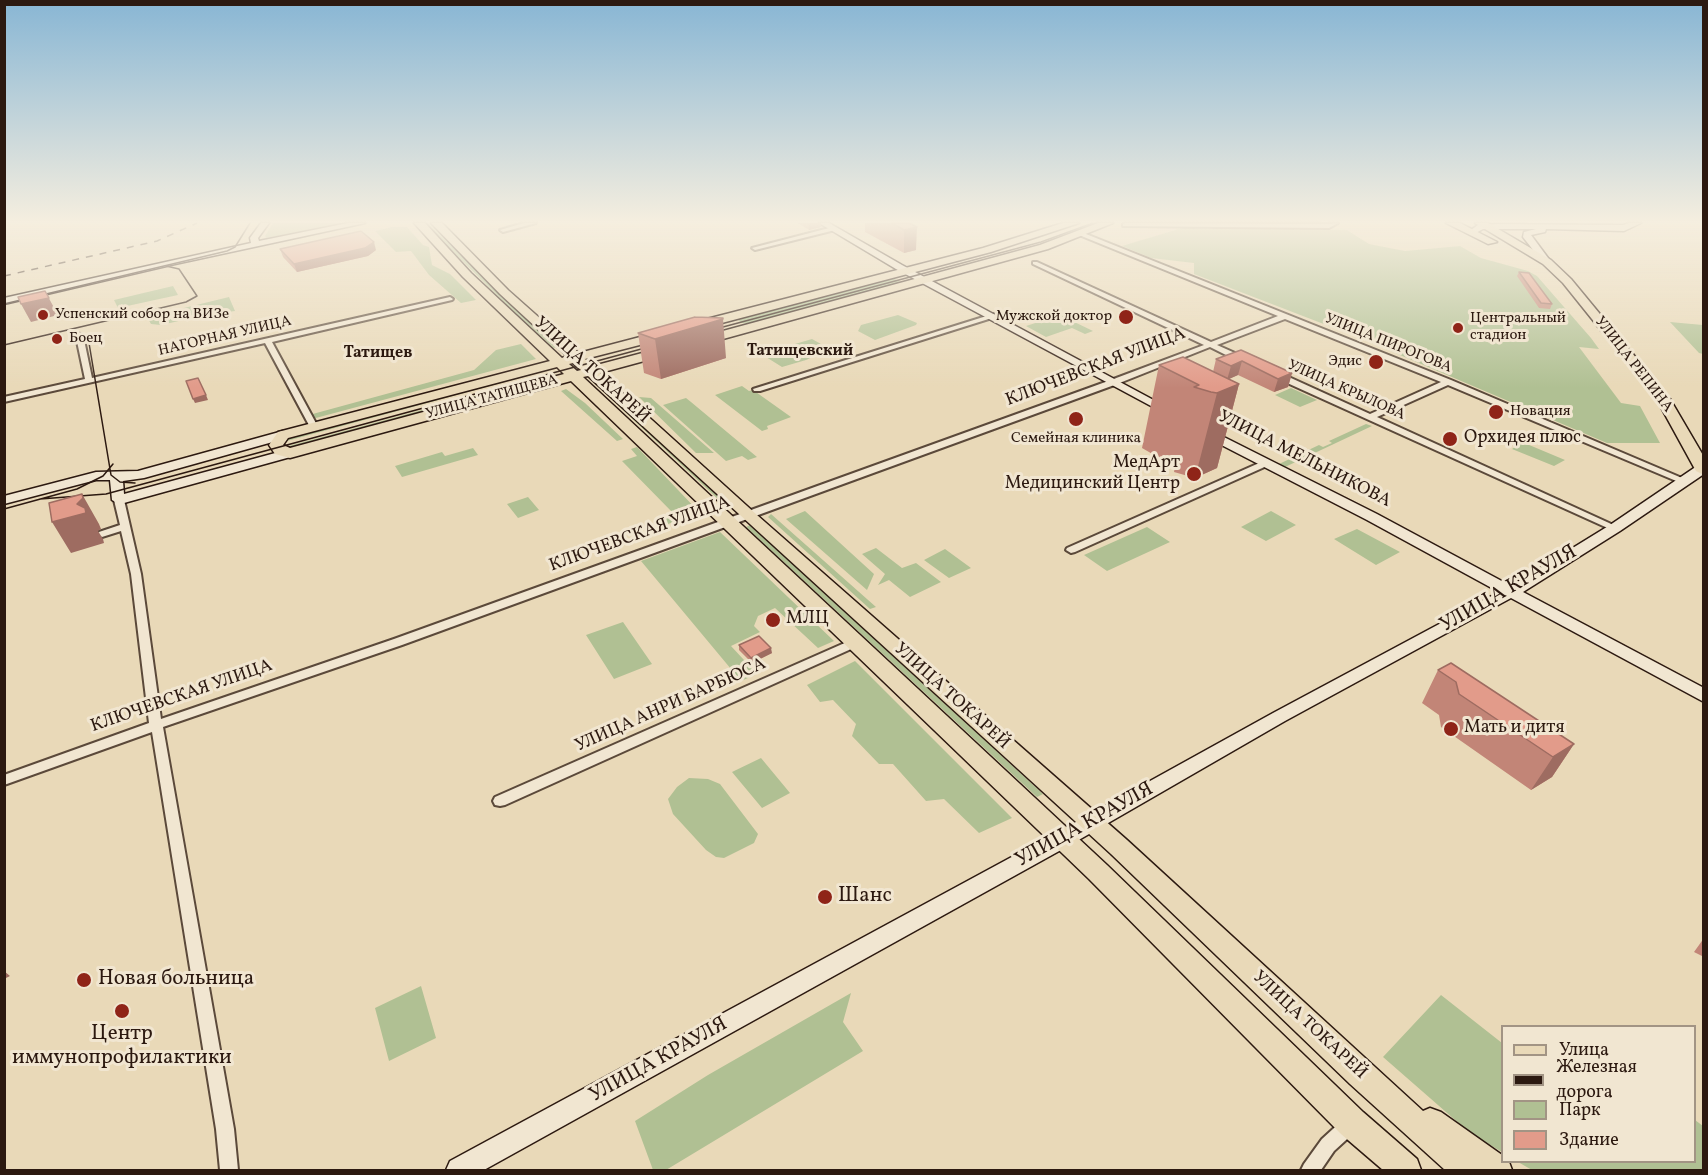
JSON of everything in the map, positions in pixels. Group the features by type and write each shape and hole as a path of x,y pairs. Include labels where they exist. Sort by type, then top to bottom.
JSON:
{"main road":[{"path":"4,300 104,278"},
{"name":"УЛИЦА ТОКАРЕЙ","path":"470,278 1063,839 1362,1132 1406,1170"},
{"name":"УЛИЦА ТОКАРЕЙ","path":"490,278 747,515 1092,823 1360,1074 1467,1170"},
{"name":"УЛИЦА ТАТИЩЕВА","path":"4,500 96,476 124,477 139,474 882,278"},
{"path":"922,278 1178,416"},
{"name":"УЛИЦА ТАТИЩЕВА","path":"119,500 934,278"},
{"name":"УЛИЦА РЕПИНА","path":"1552,278 1575,293"},
{"name":"УЛИЦА РЕПИНА","path":"1561,278 1648,379 1687,439 1703,470"},
{"path":"736,316 734,319 739,323 753,327"},
{"path":"708,323 722,326 725,335"},
{"name":"УЛИЦА МЕЛЬНИКОВА","path":"1198,428 1704,696"},
{"path":"283,435 278,439 277,448 284,453 290,453"},
{"name":"УЛИЦА КРАУЛЯ","path":"459,1170 1510,592 1615,528 1703,470"},
{"path":"117,476 116,489 119,500"},
{"path":"1360,1074 1385,1088 1497,1170"},
{"path":"1362,1132 1394,1170"}],"street":[{"path":"1067,278 1246,361"},
{"name":"УЛИЦА ПИРОГОВА","path":"1190,278 1684,481"},
{"name":"НАГОРНАЯ УЛИЦА","path":"4,400 450,299"},
{"path":"757,389 993,316"},
{"name":"КЛЮЧЕВСКАЯ УЛИЦА","path":"4,780 398,642 1114,382 1285,316"},
{"path":"76,335 79,335 89,381"},
{"path":"268,341 314,427"},
{"name":"УЛИЦА КРЫЛОВА","path":"1267,370 1615,528"},
{"path":"1371,417 1448,382"},
{"path":"1071,550 1266,463"},
{"path":"119,500 136,574 156,725 225,1130 229,1170"},
{"path":"102,534 125,527"},
{"name":"УЛИЦА АНРИ БАРБЮСА","path":"500,801 856,642"},
{"path":"1310,1170 1328,1145 1362,1132"}],"green space":[{"path":"432,278 454,278 476,300 461,303"},
{"path":"479,278 484,278 558,346 554,348"},
{"path":"889,278 900,282 750,324 738,320"},
{"name":"Центральный стадион","path":"1204,278 1539,278 1599,349 1579,347 1621,403 1640,406 1660,443 1607,443 1360,338"},
{"path":"173,286 178,295 118,308 114,300"},
{"path":"229,297 235,311 228,312 224,308 216,310 218,314 215,315 210,314 161,325 151,324 147,317"},
{"path":"898,315 917,323 875,340 858,331 861,325"},
{"path":"1060,315 1093,331 1085,334 1072,328 1046,337 1026,326"},
{"path":"1670,322 1703,325 1703,354 1699,353"},
{"path":"812,339 830,349 806,360 782,367 766,357 771,351"},
{"path":"521,344 536,359 312,419 309,415 474,370 496,350"},
{"path":"538,373 283,442 292,437"},
{"path":"541,378 542,380 297,447 285,447"},
{"path":"595,381 724,498 719,500 593,382"},
{"path":"742,386 749,391 753,390 791,417 767,426 768,429 762,431 715,395"},
{"path":"1291,388 1317,400 1300,407 1275,395"},
{"path":"566,389 585,403 623,439 617,441 561,391"},
{"path":"639,397 651,398 714,453 696,453"},
{"path":"686,398 757,457 748,460 742,456 726,461 663,405"},
{"path":"1366,424 1372,426 1285,467 1279,464 1319,445 1323,447 1332,443 1329,441"},
{"path":"1522,442 1565,460 1554,466 1512,449"},
{"path":"637,447 700,513 668,524 664,521 672,512 622,461 637,456 631,449"},
{"path":"473,448 478,455 402,477 395,466 442,452 445,456"},
{"path":"528,497 539,510 518,518 507,504"},
{"path":"805,511 874,574 867,590 786,519"},
{"path":"1271,511 1296,525 1266,541 1241,527"},
{"path":"771,514 876,607 870,609 768,517"},
{"path":"750,525 1043,794 1037,797 746,527"},
{"path":"1147,527 1170,542 1107,571 1084,555"},
{"path":"1357,529 1400,552 1376,565 1334,539"},
{"path":"720,532 834,641 818,648 775,608 758,616 754,626 760,632 731,646 757,674 741,681 641,561"},
{"path":"876,548 902,568 916,563 941,582 910,597 889,580 878,585 885,574 862,554"},
{"path":"945,549 971,568 949,578 924,560"},
{"path":"623,622 652,664 614,679 586,635"},
{"path":"855,661 1012,818 979,833 944,799 926,801 893,764 879,764 852,736 856,724 833,700 820,702 807,685"},
{"path":"761,758 790,793 762,808 732,772"},
{"path":"689,778 708,779 720,784 758,834 754,843 724,858 716,857 706,850 673,814 668,799 677,787"},
{"path":"421,986 436,1038 389,1061 375,1008"},
{"path":"851,993 843,1022 863,1051 666,1170 653,1170 635,1121 708,1075"},
{"path":"1441,995 1501,1042 1501,1151 1470,1133 1383,1057"},
{"path":"1696,1121 1703,1126 1703,1170 1532,1170 1520,1163 1696,1163"}],"building":[{"path":"1523,278 1533,278 1552,304 1541,303"},
{"path":"45,291 49,298 21,304 18,297"},
{"path":"695,317 723,319 655,339 638,333"},
{"path":"1241,350 1292,373 1278,379 1242,361 1231,366 1216,359"},
{"path":"1183,357 1239,384 1217,393 1211,392 1194,387 1199,385 1159,365"},
{"path":"198,378 206,395 193,399 186,381"},
{"path":"82,494 83,498 77,504 85,508 86,513 52,522 49,503"},
{"path":"759,636 771,648 751,658 739,645"},
{"path":"1451,663 1574,744 1553,757 1459,694 1456,682 1438,670"}],"tram line":[{"path":"4,304 114,278"},
{"path":"4,345 186,302 197,296 185,278"},
{"path":"708,331 907,278"},
{"path":"71,331 86,335 89,343 110,468"},
{"path":"41,499 106,494 656,345"},
{"path":"110,468 113,464"},
{"path":"41,499 77,489 103,476 110,468"},
{"path":"110,468 111,475 120,482 135,483"},
{"path":"4,509 41,499"}],"place":[{"name":"Успенский собор на ВИЗе","path":"43,315"},
{"name":"Мужской доктор","path":"1126,317"},
{"name":"Центральный стадион","path":"1458,328"},
{"name":"Боец","path":"57,339"},
{"name":"Эдис","path":"1376,362"},
{"name":"Новация","path":"1496,412"},
{"name":"Семейная клиника","path":"1076,419"},
{"name":"Орхидея плюс","path":"1450,439"},
{"name":"МедАрт Медицинский Центр","path":"1194,474"},
{"name":"МЛЦ","path":"773,620"},
{"name":"Мать и дитя","path":"1451,729"},
{"name":"Шанс","path":"825,897"},
{"name":"Новая больница","path":"84,980"},
{"name":"Центр иммунопрофилактики","path":"122,1011"}],"district":[{"name":"Татищевский","path":"800,352"},
{"name":"Татищев","path":"378,354"}]}
